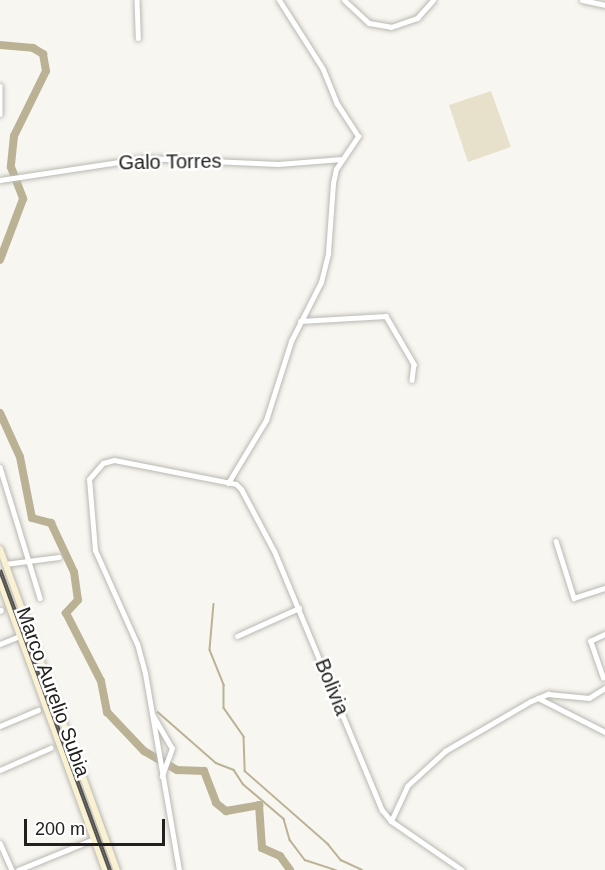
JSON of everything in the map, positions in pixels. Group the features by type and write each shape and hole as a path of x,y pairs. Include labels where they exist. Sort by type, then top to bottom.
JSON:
{"main road":[{"name":"Marco Aurelio Subia","path":"0,549 117,870"},
{"name":"Marco Aurelio Subia","path":"0,581 105,870"}],"street":[{"path":"137,0 138,38"},
{"path":"179,870 137,644 95,550 89,479 103,463 114,460 228,483 267,420 300,321 326,268 333,183 342,159 356,141 356,130 337,104 323,69 279,0"},
{"path":"344,0 369,23 391,27 417,18 434,0"},
{"path":"582,0 605,5"},
{"path":"0,86 0,114"},
{"name":"Galo Torres","path":"0,180 145,158 278,164 342,159"},
{"path":"300,321 386,316 414,364 412,380"},
{"path":"0,467 40,598"},
{"name":"Bolivia","path":"228,483 241,489 255,511 299,608 376,800 391,821 462,870"},
{"path":"556,541 575,599 605,588"},
{"path":"5,564 60,557"},
{"path":"237,636 299,608"},
{"path":"603,678 590,641 605,634"},
{"path":"0,644 20,636"},
{"path":"391,821 405,789 445,751 548,694 590,698 605,688"},
{"path":"538,698 605,732"},
{"path":"0,716 2,725 38,710"},
{"path":"151,713 170,741 172,755 162,776"},
{"path":"0,770 50,748"},
{"path":"18,870 94,839"},
{"path":"0,843 3,858 12,870"}],"shaded area":[{"path":"491,91 511,147 468,162 449,105"}],"waterway":[{"path":"0,45 33,48 43,54 46,71 14,136 11,167 23,199 0,260"},
{"path":"0,413 20,457 32,518 51,523 74,572 78,600 66,613 101,681 107,712 144,751 177,770 204,771 216,803 226,811 259,805 262,848 280,856 290,870"},
{"path":"214,604 210,650 224,685 224,708 244,737 245,771 328,844 341,860 362,870"},
{"path":"158,712 216,763 234,770 243,784 284,819 290,840 305,860 336,870"}],"railway":[{"path":"0,570 110,870"}]}
